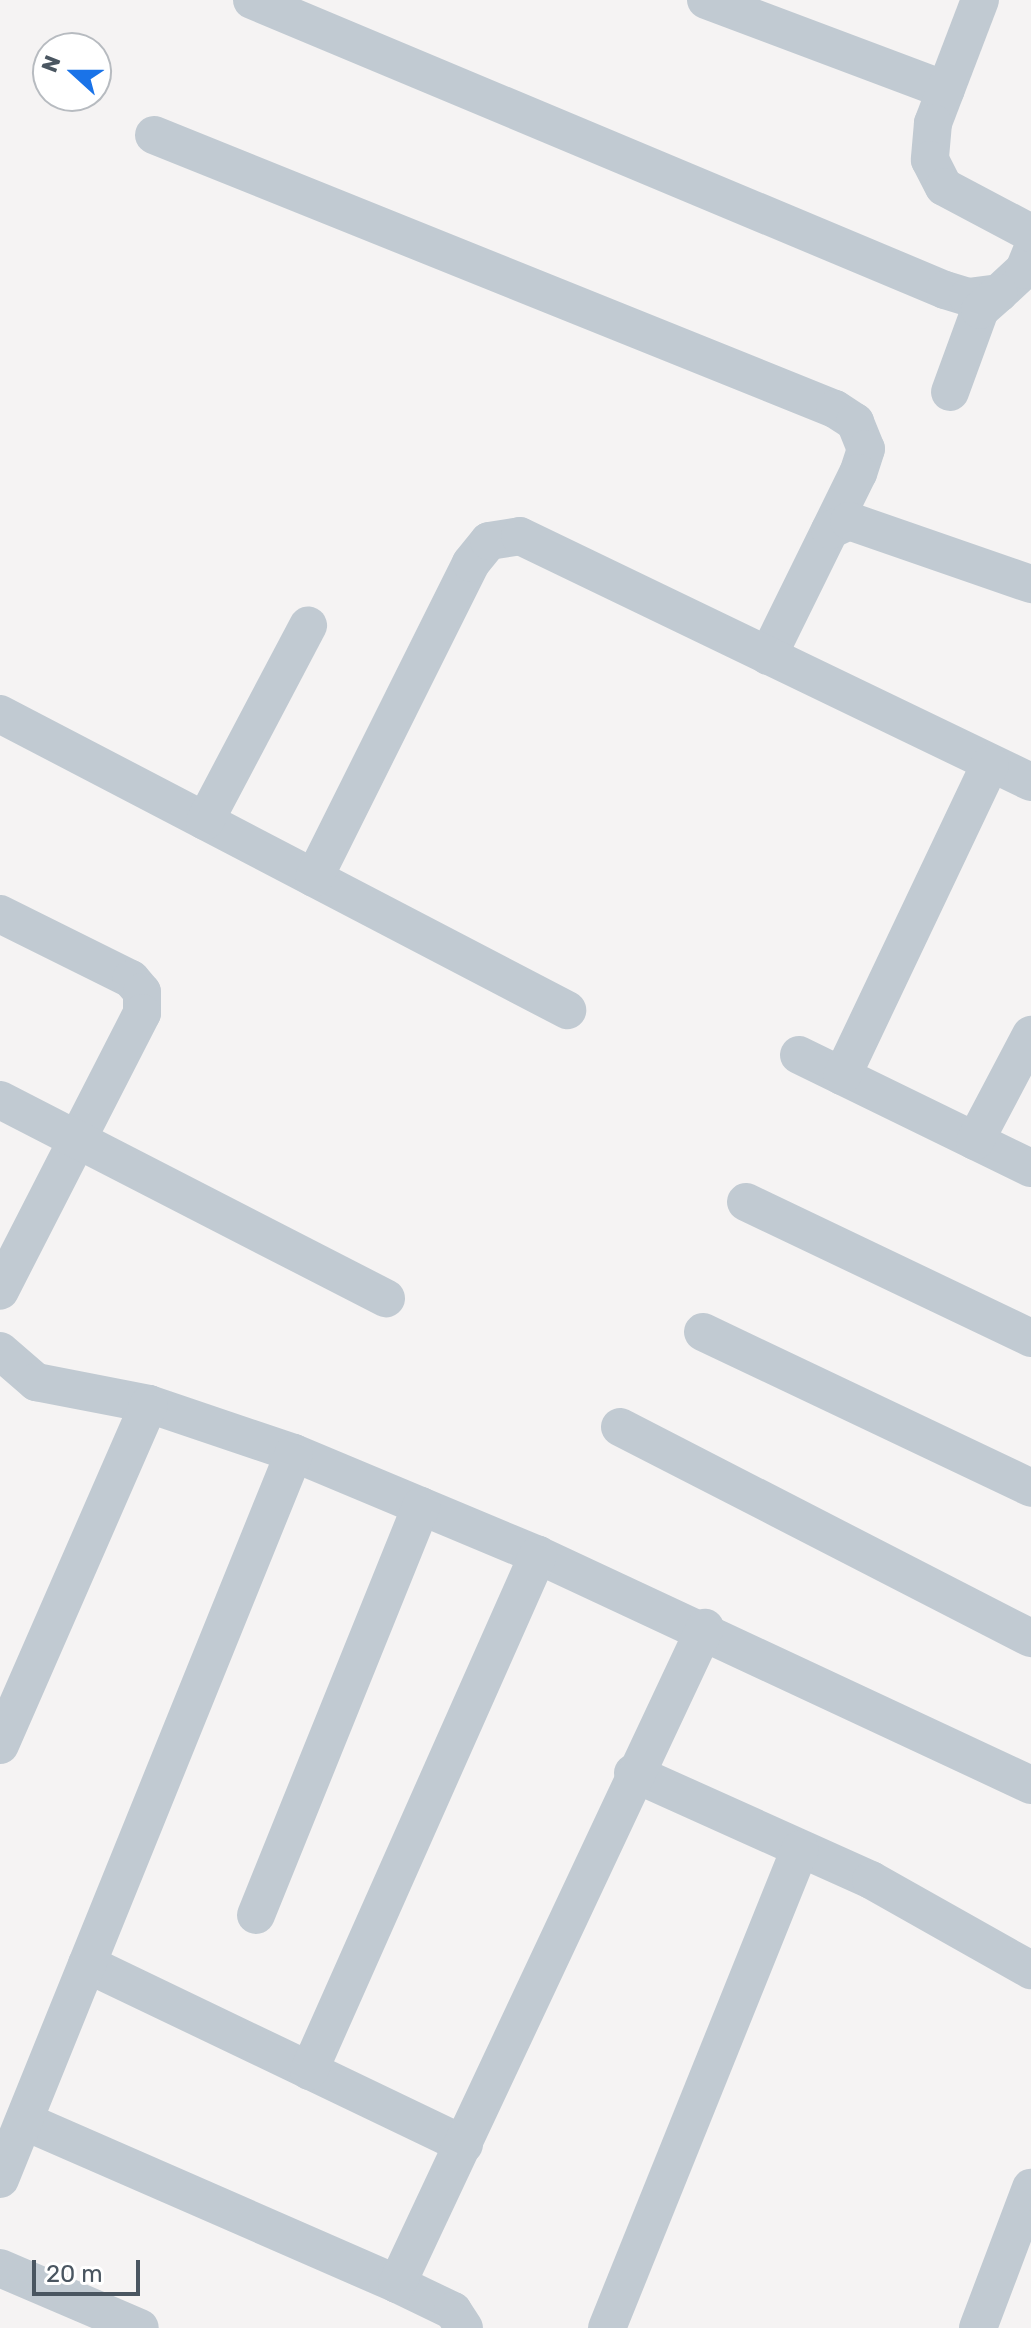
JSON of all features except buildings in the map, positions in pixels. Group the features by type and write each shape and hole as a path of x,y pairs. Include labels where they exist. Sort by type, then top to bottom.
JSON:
{"street":[{"path":"252,0 945,290 968,297 999,293"},
{"path":"706,0 946,90"},
{"path":"980,0 933,123 930,160 944,187 1031,233"},
{"path":"154,135 835,409 855,422 866,449 768,656"},
{"path":"950,392 980,310 1024,270 1031,253"},
{"path":"830,530 849,521 1031,584"},
{"path":"314,878 471,563 489,541 520,536 1031,782"},
{"path":"205,821 308,626"},
{"path":"0,714 567,1010"},
{"path":"842,1076 990,764"},
{"path":"0,914 131,979 142,992 134,1034 0,1291"},
{"path":"975,1141 1031,1035"},
{"path":"799,1055 1031,1168"},
{"path":"0,1100 386,1298"},
{"path":"746,1202 1031,1338"},
{"path":"703,1332 1031,1488"},
{"path":"0,1351 36,1382 149,1404 294,1453 538,1555 705,1628 1031,1785"},
{"path":"0,1745 149,1404"},
{"path":"620,1427 1031,1638"},
{"path":"0,2179 294,1453"},
{"path":"256,1915 421,1506"},
{"path":"309,2071 538,1555"},
{"path":"397,2284 464,2145 633,1773 705,1628"},
{"path":"633,1773 871,1880 1031,1970"},
{"path":"607,2328 800,1849"},
{"path":"87,1964 464,2145"},
{"path":"24,2121 397,2284 453,2311 464,2328"},
{"path":"978,2328 1031,2188"},
{"path":"0,2268 140,2328"}]}
